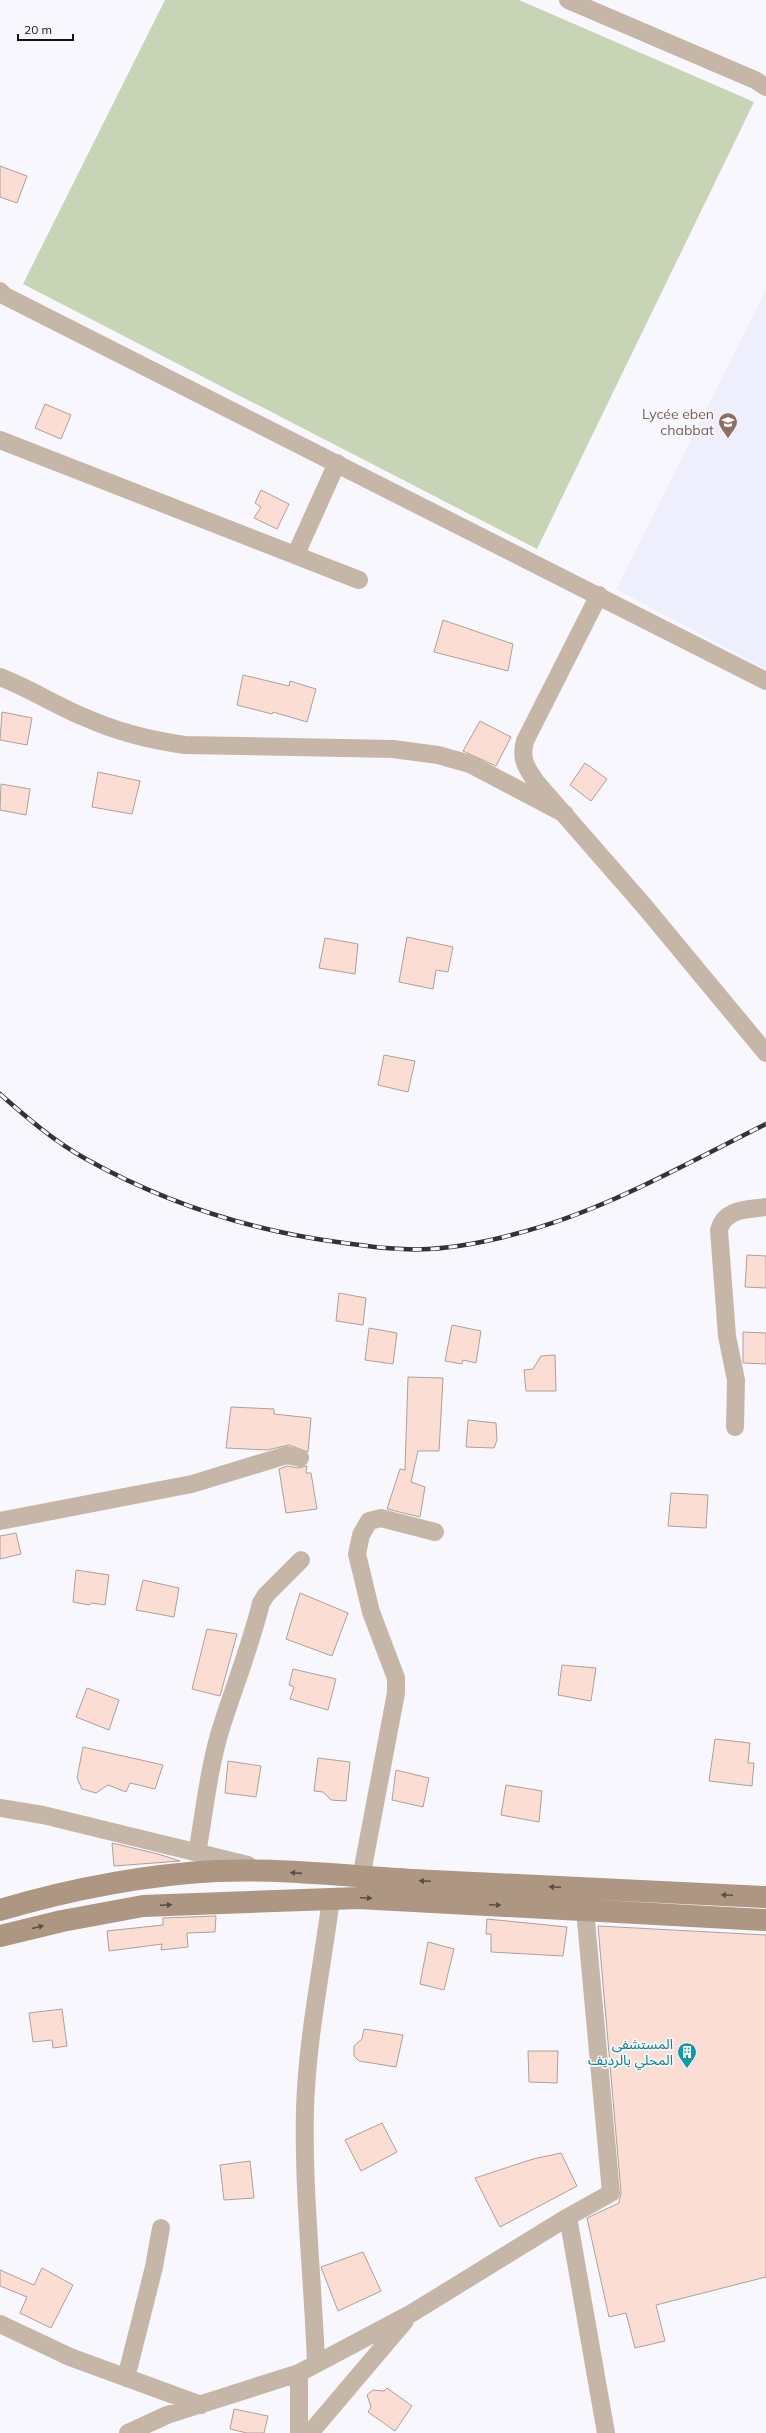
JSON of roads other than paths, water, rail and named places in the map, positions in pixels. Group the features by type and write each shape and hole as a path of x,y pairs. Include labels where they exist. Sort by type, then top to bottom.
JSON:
{"main road":[{"path":"0,1910 56,1894 141,1878 218,1871 270,1871 361,1878 766,1897"},
{"path":"0,1936 62,1921 143,1906 358,1898 766,1920"}],"street":[{"path":"568,0 755,80 766,88"},
{"path":"0,291 5,296 599,595 766,681"},
{"path":"0,440 296,554 359,580"},
{"path":"296,554 337,463"},
{"path":"599,595 525,741 522,753 523,762 766,1053"},
{"path":"0,677 82,717 123,733 154,741 185,745 393,749 438,755 470,764 565,814"},
{"path":"735,1427 736,1380 728,1336 718,1230 723,1218 733,1212 766,1207"},
{"path":"0,1521 192,1484 287,1455 300,1458"},
{"path":"361,1878 396,1693 396,1678 373,1619 357,1554 361,1535 369,1521 381,1518 435,1532"},
{"path":"197,1853 214,1756 223,1722 240,1679 261,1603 266,1595 301,1560"},
{"path":"0,1808 43,1815 270,1871"},
{"path":"128,2433 167,2415 299,2373 412,2313 568,2217 611,2193 585,1910 587,1889"},
{"path":"316,2364 305,2155 306,2109 308,2067 331,1899"},
{"path":"568,2217 606,2433"},
{"path":"126,2378 154,2267 161,2228"},
{"path":"310,2433 412,2313"},
{"path":"0,2324 70,2358 201,2405"},
{"path":"299,2373 300,2433"}],"railway":[{"path":"0,1094 41,1129 74,1152 116,1175 177,1201 240,1222 304,1237 383,1248 406,1249 439,1248 472,1244 505,1237 548,1225 643,1186 766,1124"}],"place":[{"name":"Lycée eben chabbat","path":"728,439"},
{"name":"المستشفى المحلي بالرديف","path":"687,2069"}]}
